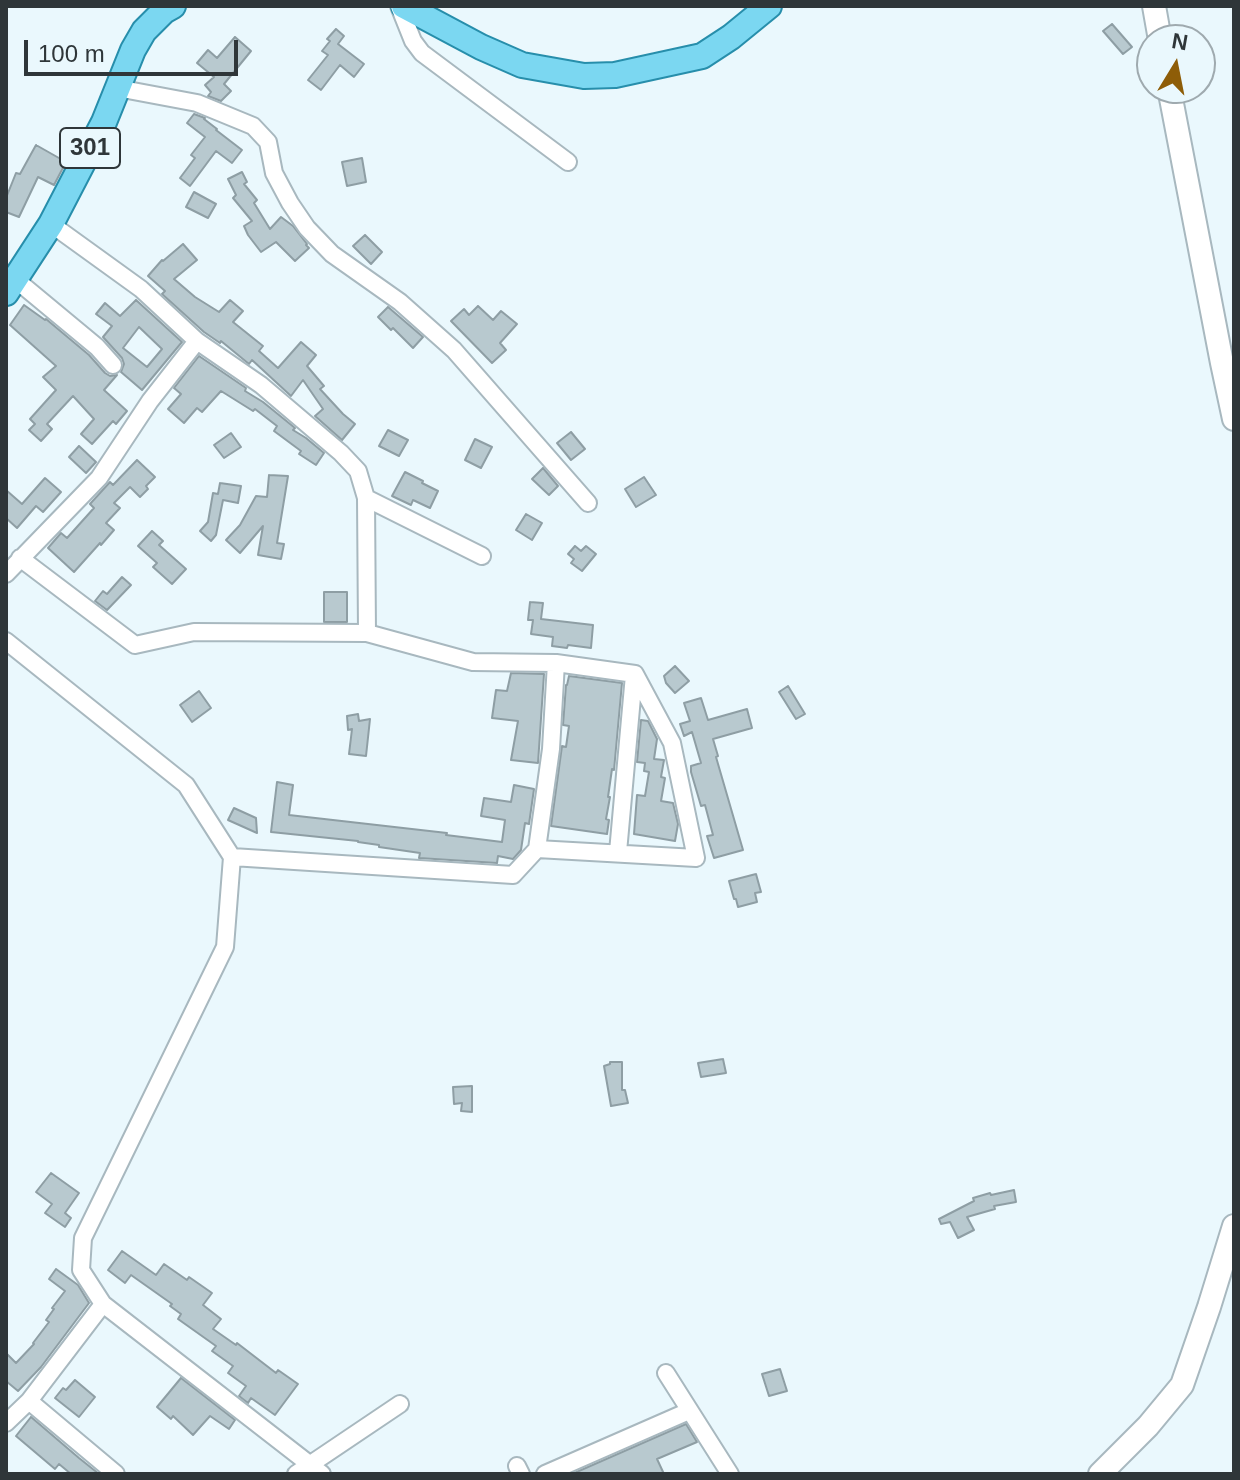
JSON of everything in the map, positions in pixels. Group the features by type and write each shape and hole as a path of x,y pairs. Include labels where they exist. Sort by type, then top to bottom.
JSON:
{"main road":[{"name":"301","path":"10,286 51,224 104,122 144,31 173,6"},
{"path":"401,6 522,65 584,76 615,75 702,56 769,6"},
{"path":"1172,104 1234,419"},
{"path":"1100,1474 1148,1426 1182,1385 1234,1226"}],"street":[{"path":"401,6 413,41 422,53 568,162"},
{"path":"117,88 197,103 253,126 268,142 274,173 307,228 332,254 400,302 454,350 588,503"},
{"path":"51,224 141,289 197,341 261,385 358,471 366,498 367,633"},
{"path":"10,286 97,347 113,365"},
{"path":"6,574 99,478 150,401 197,341"},
{"path":"366,498 482,556"},
{"path":"20,558 135,645 194,632 367,633 473,662 556,663 635,674"},
{"path":"6,641 186,785 232,857 225,947 83,1238 81,1270 103,1304 316,1469"},
{"path":"232,857 513,875 537,849 551,749 556,663"},
{"path":"537,849 696,858 672,743 635,674"},
{"path":"618,852 635,674"},
{"path":"6,1423 29,1401 103,1304"},
{"path":"666,1373 730,1474"},
{"path":"29,1401 116,1474"},
{"path":"296,1474 316,1469 400,1404"},
{"path":"545,1474 689,1411"}],"building":[{"path":"1112,24 1132,47 1123,54 1103,31"},
{"path":"336,29 344,36 338,44 364,64 354,77 340,65 321,90 308,80 328,55 322,51"},
{"path":"235,37 251,51 224,84 231,91 221,101 208,96 211,92 205,85 214,77 197,63 208,50 217,58"},
{"path":"194,114 205,118 242,150 232,163 216,151 190,186 180,178 195,158 191,155 205,137 187,123"},
{"path":"36,145 66,162 54,185 38,177 19,217 6,212 6,198 16,173 20,174"},
{"path":"362,158 366,182 347,186 342,162"},
{"path":"242,172 247,182 244,184 257,200 254,203 270,229 281,217 293,226 307,244 309,248 295,261 276,242 261,252 248,235 244,226 252,221 233,198 236,195 228,179"},
{"path":"194,192 216,204 208,218 186,207"},
{"path":"365,235 382,252 371,264 353,246"},
{"path":"183,244 197,260 174,279 219,312 230,300 243,311 233,322 263,346 259,351 278,368 301,342 316,355 307,366 324,386 320,389 355,424 342,440 315,416 323,409 303,380 291,396 252,360 249,364 221,341 204,332 162,294 165,291 148,276"},
{"path":"136,300 182,342 142,390 121,372 124,364 122,358 103,337 112,326 96,314 105,303 120,316","holes":["139,327 162,349 147,367 123,348"]},
{"path":"24,305 89,355 105,373 117,375 104,390 127,411 92,444 81,434 94,419 73,396 47,424 52,429 41,441 29,430 35,424 30,419 56,390 43,377 56,366 10,325"},
{"path":"478,306 493,320 501,311 517,324 500,343 506,350 492,363 451,321 464,309 469,315"},
{"path":"388,307 423,337 413,348 378,317"},
{"path":"199,356 246,388 245,391 263,402 324,453 316,465 274,431 277,426 255,409 253,411 221,391 202,412 197,408 184,423 168,409 181,394 174,388"},
{"path":"388,430 408,440 399,456 379,446"},
{"path":"571,432 585,449 571,460 557,443"},
{"path":"231,433 241,447 224,458 214,445"},
{"path":"475,439 492,447 481,468 465,460"},
{"path":"79,446 96,462 86,473 69,457"},
{"path":"137,460 155,477 140,497 130,487 114,503 120,508 106,523 114,530 74,572 48,548 61,533 67,538 94,508 90,504"},
{"path":"543,468 558,486 549,495 532,479"},
{"path":"405,472 438,491 430,508 413,500 411,505 392,496"},
{"path":"269,475 288,476 277,543 284,544 281,559 258,555 263,526 240,553 226,540 240,525 256,496 267,497"},
{"path":"644,477 656,495 636,507 625,489"},
{"path":"45,478 61,492 43,512 36,506 17,528 6,518 6,490 22,504"},
{"path":"220,483 241,486 238,503 223,500 216,535 211,541 200,531 208,522 213,493 218,494"},
{"path":"526,514 542,523 532,540 516,530"},
{"path":"152,531 163,541 159,545 186,569 172,584 153,567 157,563 138,546"},
{"path":"575,546 581,551 586,546 596,554 582,571 571,563 574,559 568,554"},
{"path":"122,577 131,585 107,610 95,601 103,591 107,594"},
{"path":"324,592 347,592 347,622 324,622"},
{"path":"530,602 543,603 541,619 593,625 591,648 552,646 553,637 531,634 533,620 528,620"},
{"path":"675,666 689,681 675,693 664,676"},
{"path":"511,673 544,674 538,763 511,760 518,721 492,718 496,690 507,691"},
{"path":"569,676 622,683 614,770 608,797 607,834 551,826 562,746 566,747 569,726 563,725"},
{"path":"788,686 805,714 796,719 779,692"},
{"path":"199,691 211,708 192,722 180,705"},
{"path":"701,698 708,720 747,709 752,728 713,739 743,850 714,858 707,836 713,835 705,805 701,806 691,772 691,766 701,763 692,732 684,736 680,724 690,721 684,703"},
{"path":"358,714 359,721 370,719 366,756 349,754 352,729 348,730 347,716"},
{"path":"641,720 648,721 657,739 654,759 664,760 661,801 673,803 678,824 675,841 634,834 637,795 645,796 649,772 644,771 645,763 637,762"},
{"path":"277,782 293,785 289,815 502,842 505,820 481,816 484,798 511,802 514,785 534,789 529,824 525,823 521,850 513,859 498,856 497,863 419,858 420,853 358,841 271,832"},
{"path":"234,808 256,818 257,833 228,820"},
{"path":"756,874 761,892 755,893 757,902 738,907 729,881"},
{"path":"723,1059 726,1073 701,1077 698,1063"},
{"path":"610,1062 622,1062 622,1090 625,1090 628,1103 611,1106 604,1066"},
{"path":"472,1086 472,1112 461,1111 462,1103 454,1104 453,1087"},
{"path":"51,1173 79,1193 65,1213 71,1218 65,1227 45,1213 52,1204 36,1192"},
{"path":"1014,1190 1016,1202 994,1206 995,1209 967,1217 974,1230 958,1238 950,1222 941,1224 939,1219 974,1201 973,1198"},
{"path":"122,1251 156,1275 164,1264 212,1293 203,1305 221,1319 213,1329 276,1373 278,1370 298,1384 275,1415 251,1398 248,1403 239,1396 246,1386 228,1373 233,1366 212,1351 216,1346 178,1319 181,1314 170,1306 172,1304 131,1275 125,1283 108,1270"},
{"path":"56,1269 78,1285 89,1303 41,1367 18,1391 6,1381 6,1353 16,1363 49,1322 46,1320 52,1308 65,1291 49,1279"},
{"path":"780,1369 787,1391 769,1396 762,1374"},
{"path":"181,1378 235,1420 229,1429 210,1416 193,1435 173,1416 171,1419 157,1407"},
{"path":"75,1380 95,1397 79,1417 55,1398"},
{"path":"31,1417 99,1474 71,1474 59,1464 55,1469 16,1436"},
{"path":"686,1424 697,1442 657,1459 664,1474 572,1474"}]}
